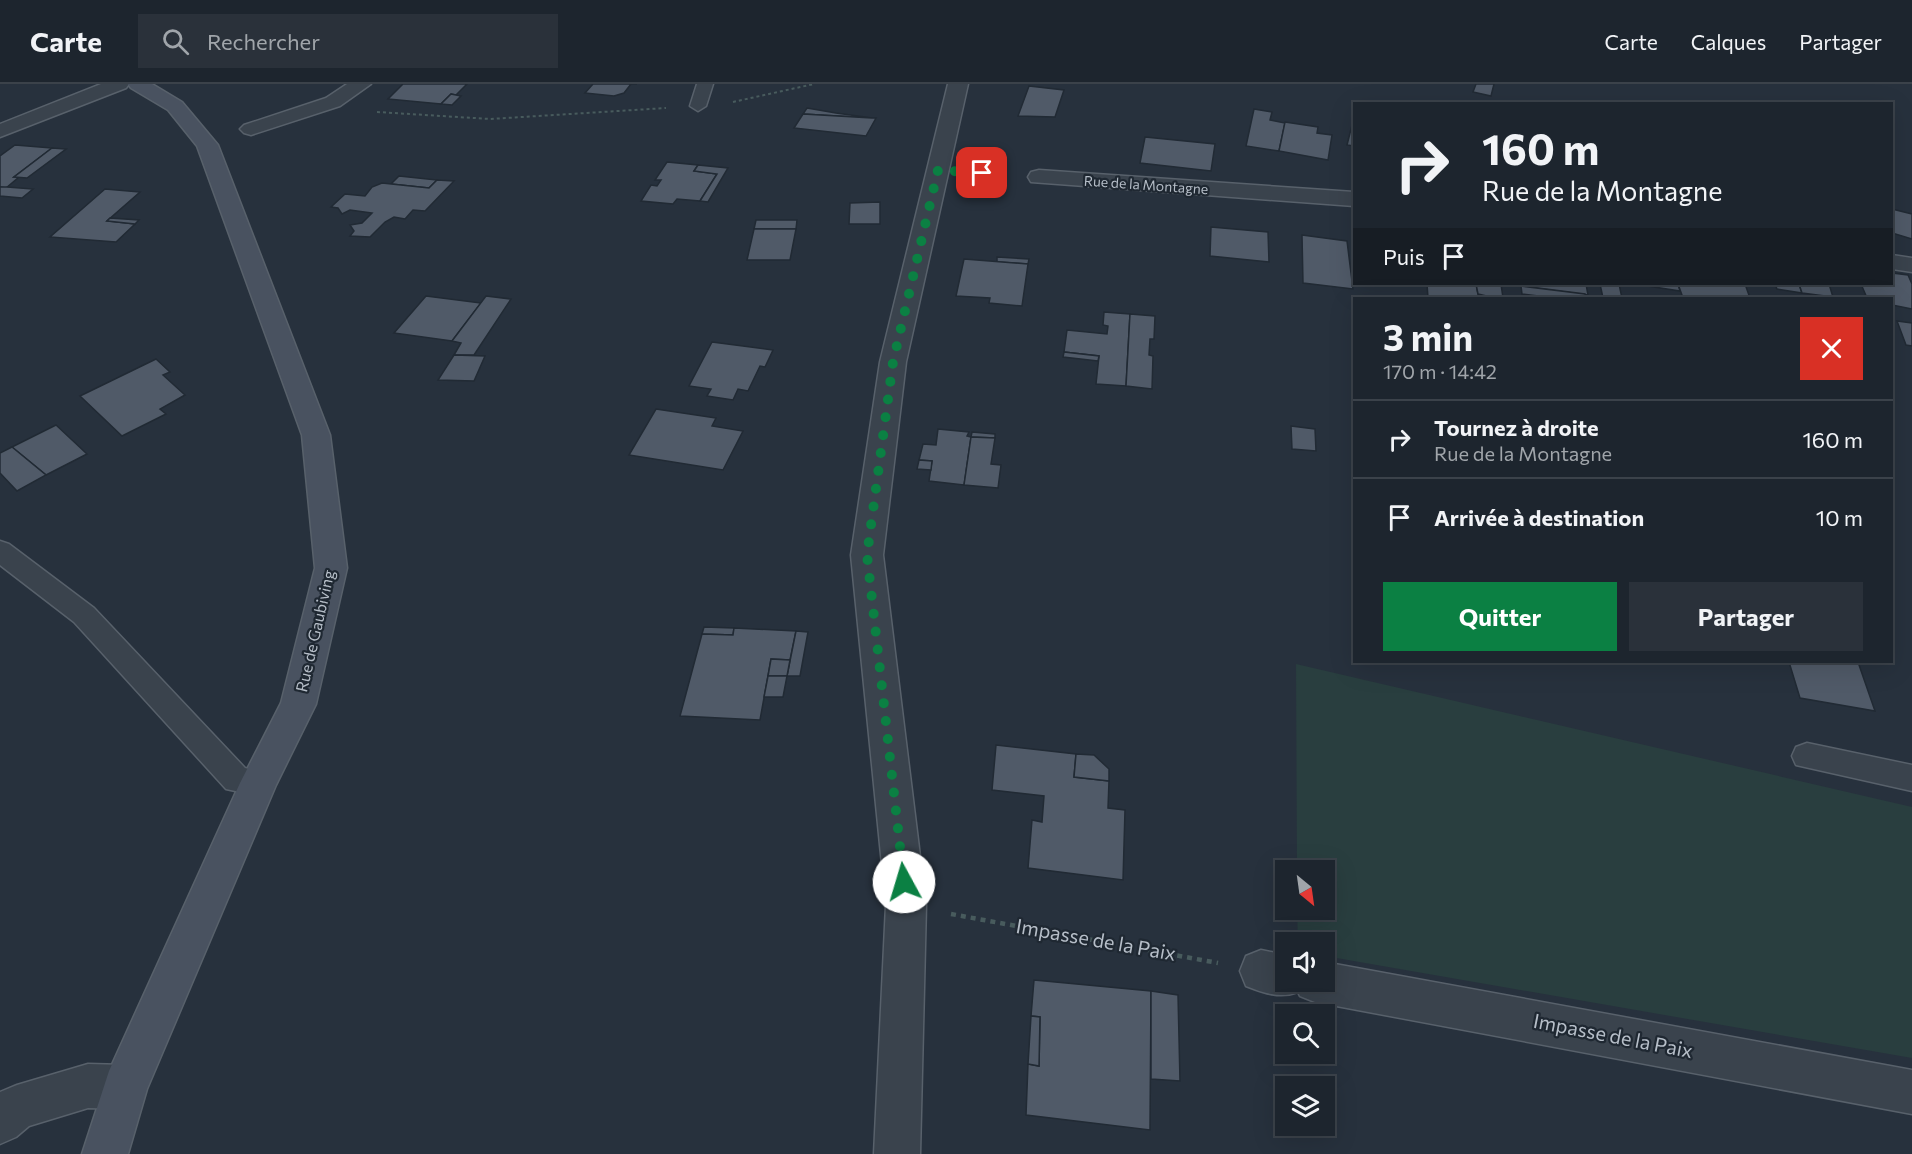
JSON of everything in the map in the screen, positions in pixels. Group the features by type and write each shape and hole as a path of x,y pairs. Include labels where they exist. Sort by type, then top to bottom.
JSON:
{"main road":[{"name":"Rue de Gaubiving","path":"105,1154 125,1087 259,783 298,704 331,568 316,435 207,146 175,106 138,84"}],"street":[{"path":"0,131 119,84"},
{"path":"251,129 333,102 361,84"},
{"path":"897,1154 906,905 867,555 893,362 958,84"},
{"name":"Rue de la Montagne","path":"1039,177 1353,199"},
{"path":"1893,262 1912,265"},
{"name":"Impasse de la Paix","path":"1335,985 1912,1092"},
{"path":"0,1121 17,1107 88,1086 125,1087"}],"lane":[{"path":"698,106 705,84"},
{"path":"0,551 84,615 237,780 259,783"},
{"path":"1807,756 1912,778"}],"path":[{"path":"321,106 335,109 490,119 736,102 814,84"},
{"path":"938,170 1039,177"},
{"name":"Impasse de la Paix","path":"906,905 1273,973"}],"green space":[{"path":"1296,664 1912,807 1912,1058 1335,958 1335,932 1298,932 1297,920 1335,920 1335,860 1297,860"}],"building":[{"path":"403,84 467,84 456,95 451,94 441,104 388,99"},
{"path":"593,84 631,84 624,93 614,96 585,93"},
{"path":"1476,84 1494,84 1491,96 1473,92"},
{"path":"1029,86 1064,90 1055,117 1018,116"},
{"path":"451,94 461,96 452,105 441,104"},
{"path":"807,108 836,113 872,118 803,114"},
{"path":"1254,109 1272,112 1270,120 1285,123 1279,151 1246,146"},
{"path":"803,114 876,118 866,136 794,128"},
{"path":"1285,122 1318,127 1317,133 1332,135 1328,160 1279,151"},
{"path":"1352,125 1353,146 1347,145"},
{"path":"1145,137 1215,144 1211,171 1140,163"},
{"path":"15,145 52,148 14,177 19,177 6,188 0,187 0,156"},
{"path":"52,148 66,149 27,178 14,177"},
{"path":"667,162 698,165 694,171 717,174 700,201 677,199 673,204 641,201 651,185 657,186 661,180 655,180"},
{"path":"698,165 728,168 708,202 700,201 717,174 694,171"},
{"path":"399,176 437,180 429,188 391,184"},
{"path":"437,180 454,181 425,211 413,210 405,219 394,217 385,222 370,237 350,236 354,231 350,225 362,223 372,213 350,210 342,214 338,208 331,207 345,194 365,196 372,187 382,183 429,188"},
{"path":"0,187 33,189 22,198 0,196"},
{"path":"105,189 140,192 107,221 135,224 116,242 50,237"},
{"path":"880,202 880,224 849,224 850,203"},
{"path":"1893,209 1912,214 1912,239 1893,233"},
{"path":"110,218 139,220 135,224 107,221"},
{"path":"756,220 797,220 796,229 754,229"},
{"path":"1211,227 1268,232 1269,262 1210,256"},
{"path":"754,229 796,229 790,260 747,260"},
{"path":"1302,235 1347,241 1353,289 1303,283"},
{"path":"997,257 1029,259 1028,264 997,262"},
{"path":"964,259 1028,264 1022,306 989,303 990,298 956,296"},
{"path":"1893,273 1908,275 1912,284 1912,309 1893,305 1893,297 1867,297 1861,285 1893,285"},
{"path":"1427,285 1476,285 1478,294 1487,296 1487,297 1428,297"},
{"path":"1476,285 1501,285 1503,297 1487,297 1478,294"},
{"path":"1534,285 1586,285 1588,295 1535,288"},
{"path":"1600,285 1619,285 1622,297 1603,297"},
{"path":"1641,285 1678,285 1680,291"},
{"path":"1678,285 1745,285 1750,297 1683,297"},
{"path":"1775,285 1799,285 1802,293 1777,289"},
{"path":"1799,285 1829,285 1833,297 1802,293"},
{"path":"1521,286 1585,294 1586,297 1547,297 1522,294"},
{"path":"426,296 481,303 452,341 394,333"},
{"path":"486,296 511,299 474,355 454,355 461,343 452,341"},
{"path":"1104,312 1130,314 1126,386 1096,384 1099,356 1064,352 1067,330 1107,334 1108,326 1103,325"},
{"path":"1130,314 1155,316 1154,339 1150,339 1149,355 1153,356 1152,389 1126,386"},
{"path":"1897,321 1912,323 1912,346 1906,345"},
{"path":"712,342 773,350 765,367 760,366 748,391 738,389 733,400 707,396 711,389 689,386"},
{"path":"1064,352 1099,356 1098,361 1063,357"},
{"path":"454,355 485,356 474,381 438,380"},
{"path":"156,359 170,372 163,375 185,395 160,409 166,414 122,436 80,396"},
{"path":"656,409 716,418 712,426 743,431 723,470 629,455"},
{"path":"56,425 87,454 46,475 12,447"},
{"path":"1291,426 1315,429 1316,451 1292,449"},
{"path":"938,429 969,432 967,436 971,437 964,485 929,481 932,461 919,460 923,444 936,445"},
{"path":"972,432 995,434 995,438 971,437"},
{"path":"971,437 995,438 991,464 1001,465 998,488 964,485"},
{"path":"12,447 46,475 17,491 0,473 0,453"},
{"path":"919,460 932,461 931,470 917,469"},
{"path":"704,627 734,628 733,635 702,634"},
{"path":"734,628 796,631 790,660 771,659 760,720 680,716 702,634 733,635"},
{"path":"796,631 808,632 800,676 787,676"},
{"path":"771,659 790,660 787,676 768,676"},
{"path":"1789,663 1858,663 1875,711 1800,698"},
{"path":"768,676 787,676 783,697 764,697"},
{"path":"996,745 1076,754 1074,777 1109,781 1108,808 1125,810 1123,880 1028,868 1032,820 1042,822 1044,796 992,790"},
{"path":"1076,754 1094,755 1109,769 1109,781 1074,777"},
{"path":"1034,980 1151,991 1150,1130 1026,1115 1028,1064 1039,1066 1040,1017 1031,1016"},
{"path":"1151,991 1178,995 1180,1081 1151,1079"},
{"path":"1031,1016 1040,1017 1039,1066 1028,1064"}],"route":[{"path":"904,882 867,555 893,362 938,170 982,173"}]}
